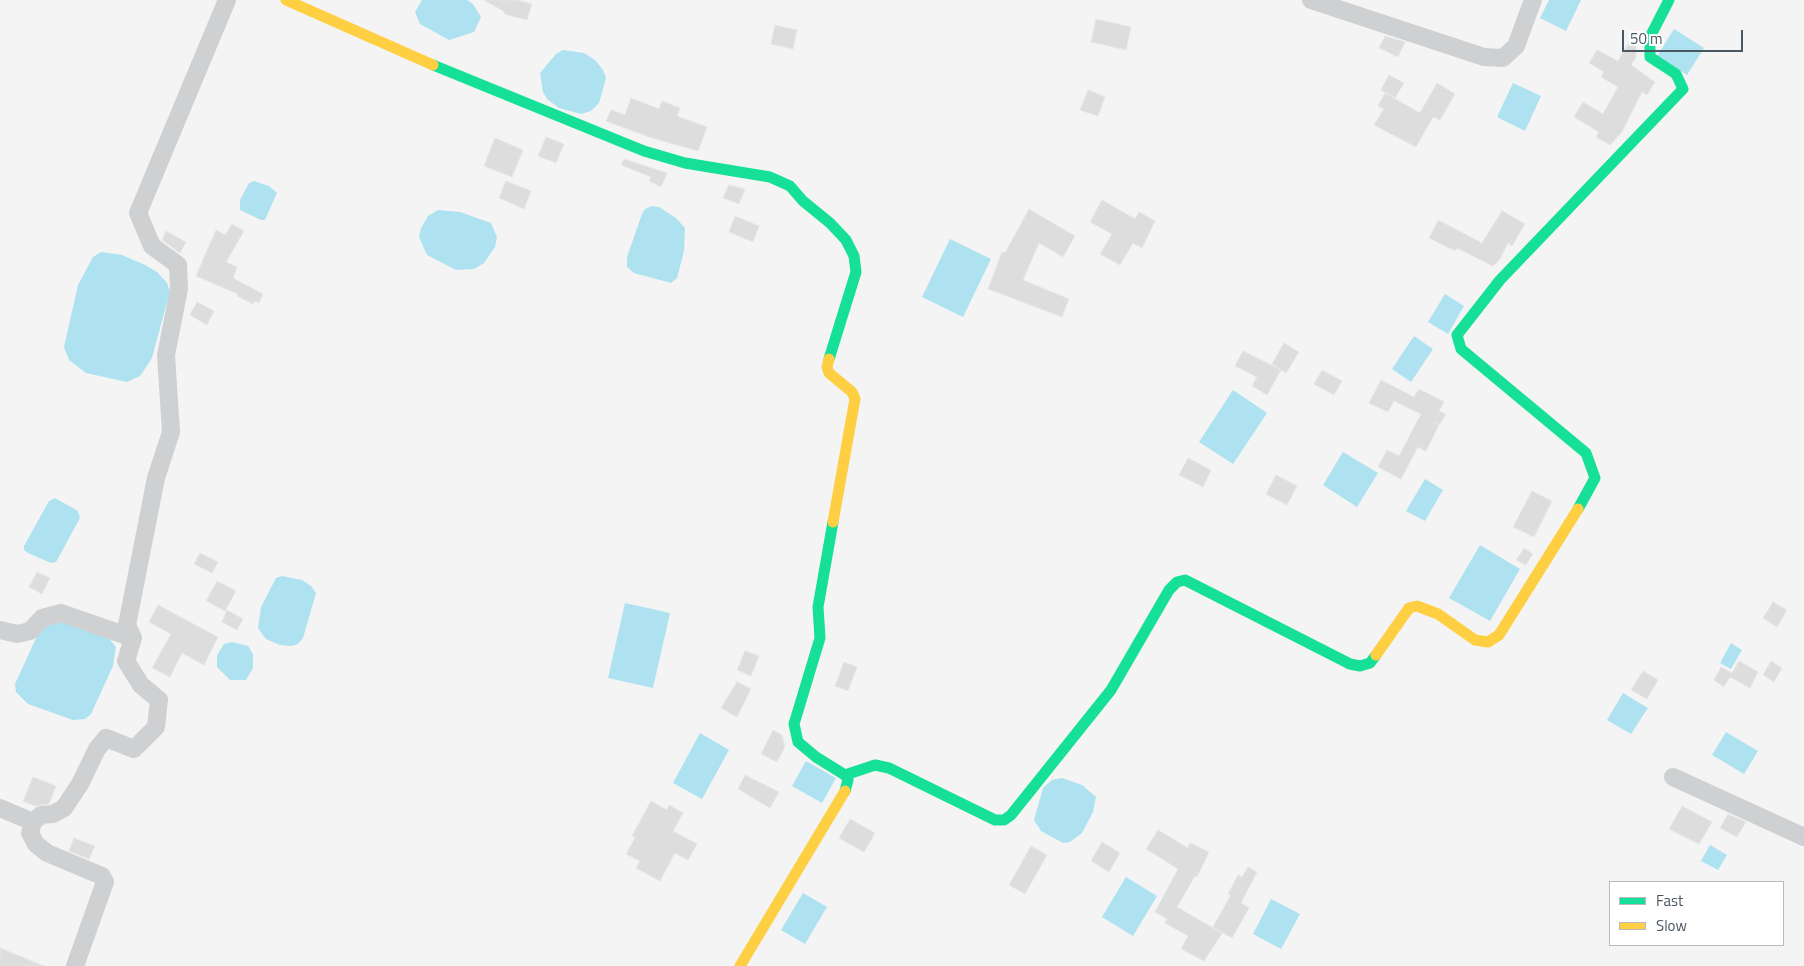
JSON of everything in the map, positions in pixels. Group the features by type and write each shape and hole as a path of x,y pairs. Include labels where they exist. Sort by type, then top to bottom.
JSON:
{"street":[{"path":"75,966 105,882 102,876 58,859 36,844 30,833 33,822 41,815 53,814 64,808 80,784 97,749 106,738 134,749 156,727 159,700 141,684 126,661 133,638 127,625 156,478 171,432 166,355 179,290 178,265 152,246 138,213 227,0"},
{"path":"286,0 363,36 571,123 644,151 685,163 770,177 790,186 846,240 854,256 856,272 827,367 833,377 852,392 855,399 818,607 820,638 794,724 798,742 816,757 845,775 848,780 846,789 740,966"},
{"path":"1311,0 1484,57 1503,58 1516,46 1533,0"},
{"path":"845,775 875,765 889,768 995,820 1004,820 1111,690 1169,590 1177,582 1185,580 1350,664 1360,666 1370,663 1408,608 1417,606 1438,614 1474,640 1488,642 1499,635 1576,512 1594,478 1586,453 1461,349 1457,335 1500,280 1683,89 1676,74 1650,56 1650,37 1669,0"},
{"path":"0,630 17,634 30,631 42,618 61,613 133,638"},
{"path":"1673,777 1804,837"},
{"path":"0,808 33,822"}],"water":[{"path":"422,0 467,0 473,4 481,17 474,32 449,40 420,24 415,12"},
{"path":"1549,0 1581,0 1566,31 1540,18"},
{"path":"1674,29 1704,48 1687,75 1657,56"},
{"path":"563,50 584,53 595,60 603,70 606,78 599,103 591,111 581,114 559,108 547,99 543,92 540,73 556,54"},
{"path":"1513,83 1541,96 1525,131 1497,117"},
{"path":"254,181 269,186 277,193 265,220 240,210 240,200 249,183"},
{"path":"652,206 659,207 676,218 685,228 684,251 677,278 671,283 634,273 627,267 627,257 642,214 645,209"},
{"path":"438,210 460,212 491,223 497,237 495,247 484,263 474,269 456,270 427,255 419,237 421,228 428,216"},
{"path":"950,239 991,259 963,317 922,297"},
{"path":"101,252 122,255 145,265 157,272 167,283 170,291 152,358 140,376 127,382 86,373 69,360 64,347 78,285 93,257"},
{"path":"1445,294 1464,306 1448,334 1428,322"},
{"path":"1414,336 1433,349 1411,382 1392,369"},
{"path":"1233,390 1267,413 1233,464 1199,442"},
{"path":"1343,452 1378,473 1357,507 1323,485"},
{"path":"1425,479 1443,490 1425,521 1406,511"},
{"path":"55,498 78,511 80,518 56,562 51,563 28,553 24,550 24,546 49,501"},
{"path":"1480,545 1520,569 1490,621 1449,598"},
{"path":"282,576 302,580 311,586 316,593 303,638 298,644 291,646 280,645 266,639 258,628 261,607 276,578"},
{"path":"625,603 670,613 653,688 608,678"},
{"path":"51,619 108,637 116,647 113,666 91,714 85,719 73,720 28,704 16,692 15,684 42,625"},
{"path":"232,642 248,646 253,654 253,668 246,680 230,680 217,667 219,652 224,644"},
{"path":"1731,643 1742,650 1731,669 1720,663"},
{"path":"1623,693 1648,708 1631,734 1607,720"},
{"path":"1726,732 1758,751 1744,774 1712,755"},
{"path":"700,733 729,750 702,799 673,783"},
{"path":"806,761 836,778 822,803 792,786"},
{"path":"1062,778 1082,785 1096,797 1093,812 1082,833 1070,842 1063,843 1041,831 1034,820 1043,788 1052,780"},
{"path":"1710,845 1727,855 1718,870 1701,861"},
{"path":"1126,877 1157,896 1133,936 1102,917"},
{"path":"803,893 827,907 805,944 781,930"},
{"path":"1271,899 1300,914 1281,949 1253,934"}],"building":[{"path":"484,0 517,0 532,4 527,20 504,14 505,12"},
{"path":"1096,19 1131,27 1126,50 1091,42"},
{"path":"775,25 797,30 793,49 771,44"},
{"path":"1385,36 1405,42 1398,57 1379,48"},
{"path":"1629,42 1636,46 1636,57 1631,65 1655,82 1647,95 1642,92 1622,132 1610,145 1596,137 1599,132 1574,117 1583,102 1603,114 1618,87 1601,77 1604,72 1589,63 1597,50 1618,61"},
{"path":"1389,75 1404,83 1395,98 1381,90"},
{"path":"1437,83 1455,94 1440,120 1433,117 1416,147 1374,125 1384,109 1378,106 1385,93 1420,113"},
{"path":"1088,90 1105,97 1098,116 1080,110"},
{"path":"631,98 659,109 662,101 680,108 677,116 707,127 698,151 649,137 606,121 611,110 625,115"},
{"path":"546,137 564,144 556,163 538,156"},
{"path":"495,138 523,150 512,177 484,166"},
{"path":"624,159 667,173 661,187 649,181 651,177 621,165"},
{"path":"506,181 531,191 524,209 499,198"},
{"path":"729,185 745,189 739,204 723,198"},
{"path":"1102,200 1135,219 1139,212 1155,221 1142,248 1133,243 1120,265 1100,254 1112,234 1090,222"},
{"path":"1029,209 1075,236 1063,257 1039,243 1023,280 1069,299 1062,317 988,289 1002,252 1005,253"},
{"path":"1502,211 1525,224 1512,246 1508,243 1500,259 1493,266 1457,248 1455,251 1429,238 1438,220 1482,243"},
{"path":"735,216 759,226 753,242 729,232"},
{"path":"232,224 244,231 226,262 237,267 233,278 263,294 259,303 255,301 253,304 237,296 238,294 196,276 216,230 225,235"},
{"path":"166,231 186,242 180,253 162,240"},
{"path":"197,302 214,311 207,325 190,315"},
{"path":"1284,343 1299,352 1286,373 1272,364"},
{"path":"1243,351 1281,370 1267,395 1252,386 1257,377 1235,366"},
{"path":"1322,370 1342,381 1334,395 1314,384"},
{"path":"1381,380 1414,397 1419,389 1444,402 1439,411 1446,414 1440,424 1433,422 1439,425 1426,451 1418,447 1401,479 1378,467 1387,450 1399,456 1421,414 1394,401 1388,412 1369,403"},
{"path":"1188,458 1211,470 1203,487 1179,475"},
{"path":"1276,475 1297,486 1287,505 1266,494"},
{"path":"1532,491 1552,501 1534,537 1513,527"},
{"path":"1524,548 1533,554 1526,565 1516,560"},
{"path":"200,553 218,562 212,573 194,564"},
{"path":"37,572 50,578 42,594 29,587"},
{"path":"217,581 236,591 225,611 206,601"},
{"path":"1773,602 1787,610 1777,627 1763,618"},
{"path":"158,605 218,637 204,665 182,653 170,677 152,668 171,634 149,622"},
{"path":"227,610 243,619 237,630 222,622"},
{"path":"745,651 759,656 751,676 737,670"},
{"path":"1739,661 1758,672 1750,688 1730,677 1724,687 1714,680 1721,667 1732,673"},
{"path":"1771,661 1782,668 1774,682 1763,675"},
{"path":"844,662 857,667 848,691 835,686"},
{"path":"1643,671 1658,680 1647,699 1631,690"},
{"path":"737,682 751,689 737,717 721,708"},
{"path":"773,730 782,735 785,747 777,762 761,754"},
{"path":"745,775 779,792 770,808 738,789"},
{"path":"33,777 56,786 49,804 35,806 23,801"},
{"path":"651,801 667,810 669,805 683,813 673,831 697,844 688,860 675,853 660,881 636,868 640,861 626,854 635,838 632,836"},
{"path":"1682,806 1712,822 1699,844 1669,829"},
{"path":"1728,814 1746,822 1737,837 1720,828"},
{"path":"850,819 875,833 864,852 839,838"},
{"path":"1158,830 1188,848 1190,843 1209,852 1197,877 1195,876 1177,907 1222,933 1204,961 1181,949 1188,936 1165,923 1167,919 1155,912 1178,869 1146,849"},
{"path":"74,838 95,846 89,859 69,851"},
{"path":"1102,842 1120,853 1109,872 1091,861"},
{"path":"1031,846 1047,855 1025,894 1009,885"},
{"path":"1248,867 1257,872 1241,903 1249,908 1232,938 1213,927 1231,895 1228,894 1238,875 1242,877"},
{"path":"0,948 44,966 0,966"}],"traffic: fast":[{"path":"1578,509 1595,478 1586,453 1461,349 1457,335 1500,280 1683,89 1676,74 1650,57 1650,37 1669,0"},
{"path":"433,65 644,151 685,163 770,177 790,186 803,201 830,223 846,240 854,256 856,272 829,359"},
{"path":"833,522 818,607 820,638 794,724 798,742 816,757 845,775 848,780 845,791"},
{"path":"845,775 875,765 889,768 995,820 1004,820 1011,815 1111,690 1169,590 1177,582 1185,580 1350,664 1360,666 1370,663 1376,655"}],"traffic: slow":[{"path":"286,0 433,65"},
{"path":"829,359 827,367 829,373 852,392 855,399 833,522"},
{"path":"1376,655 1409,608 1417,606 1438,614 1475,640 1488,642 1499,635 1578,509"},
{"path":"740,966 845,791"}]}
